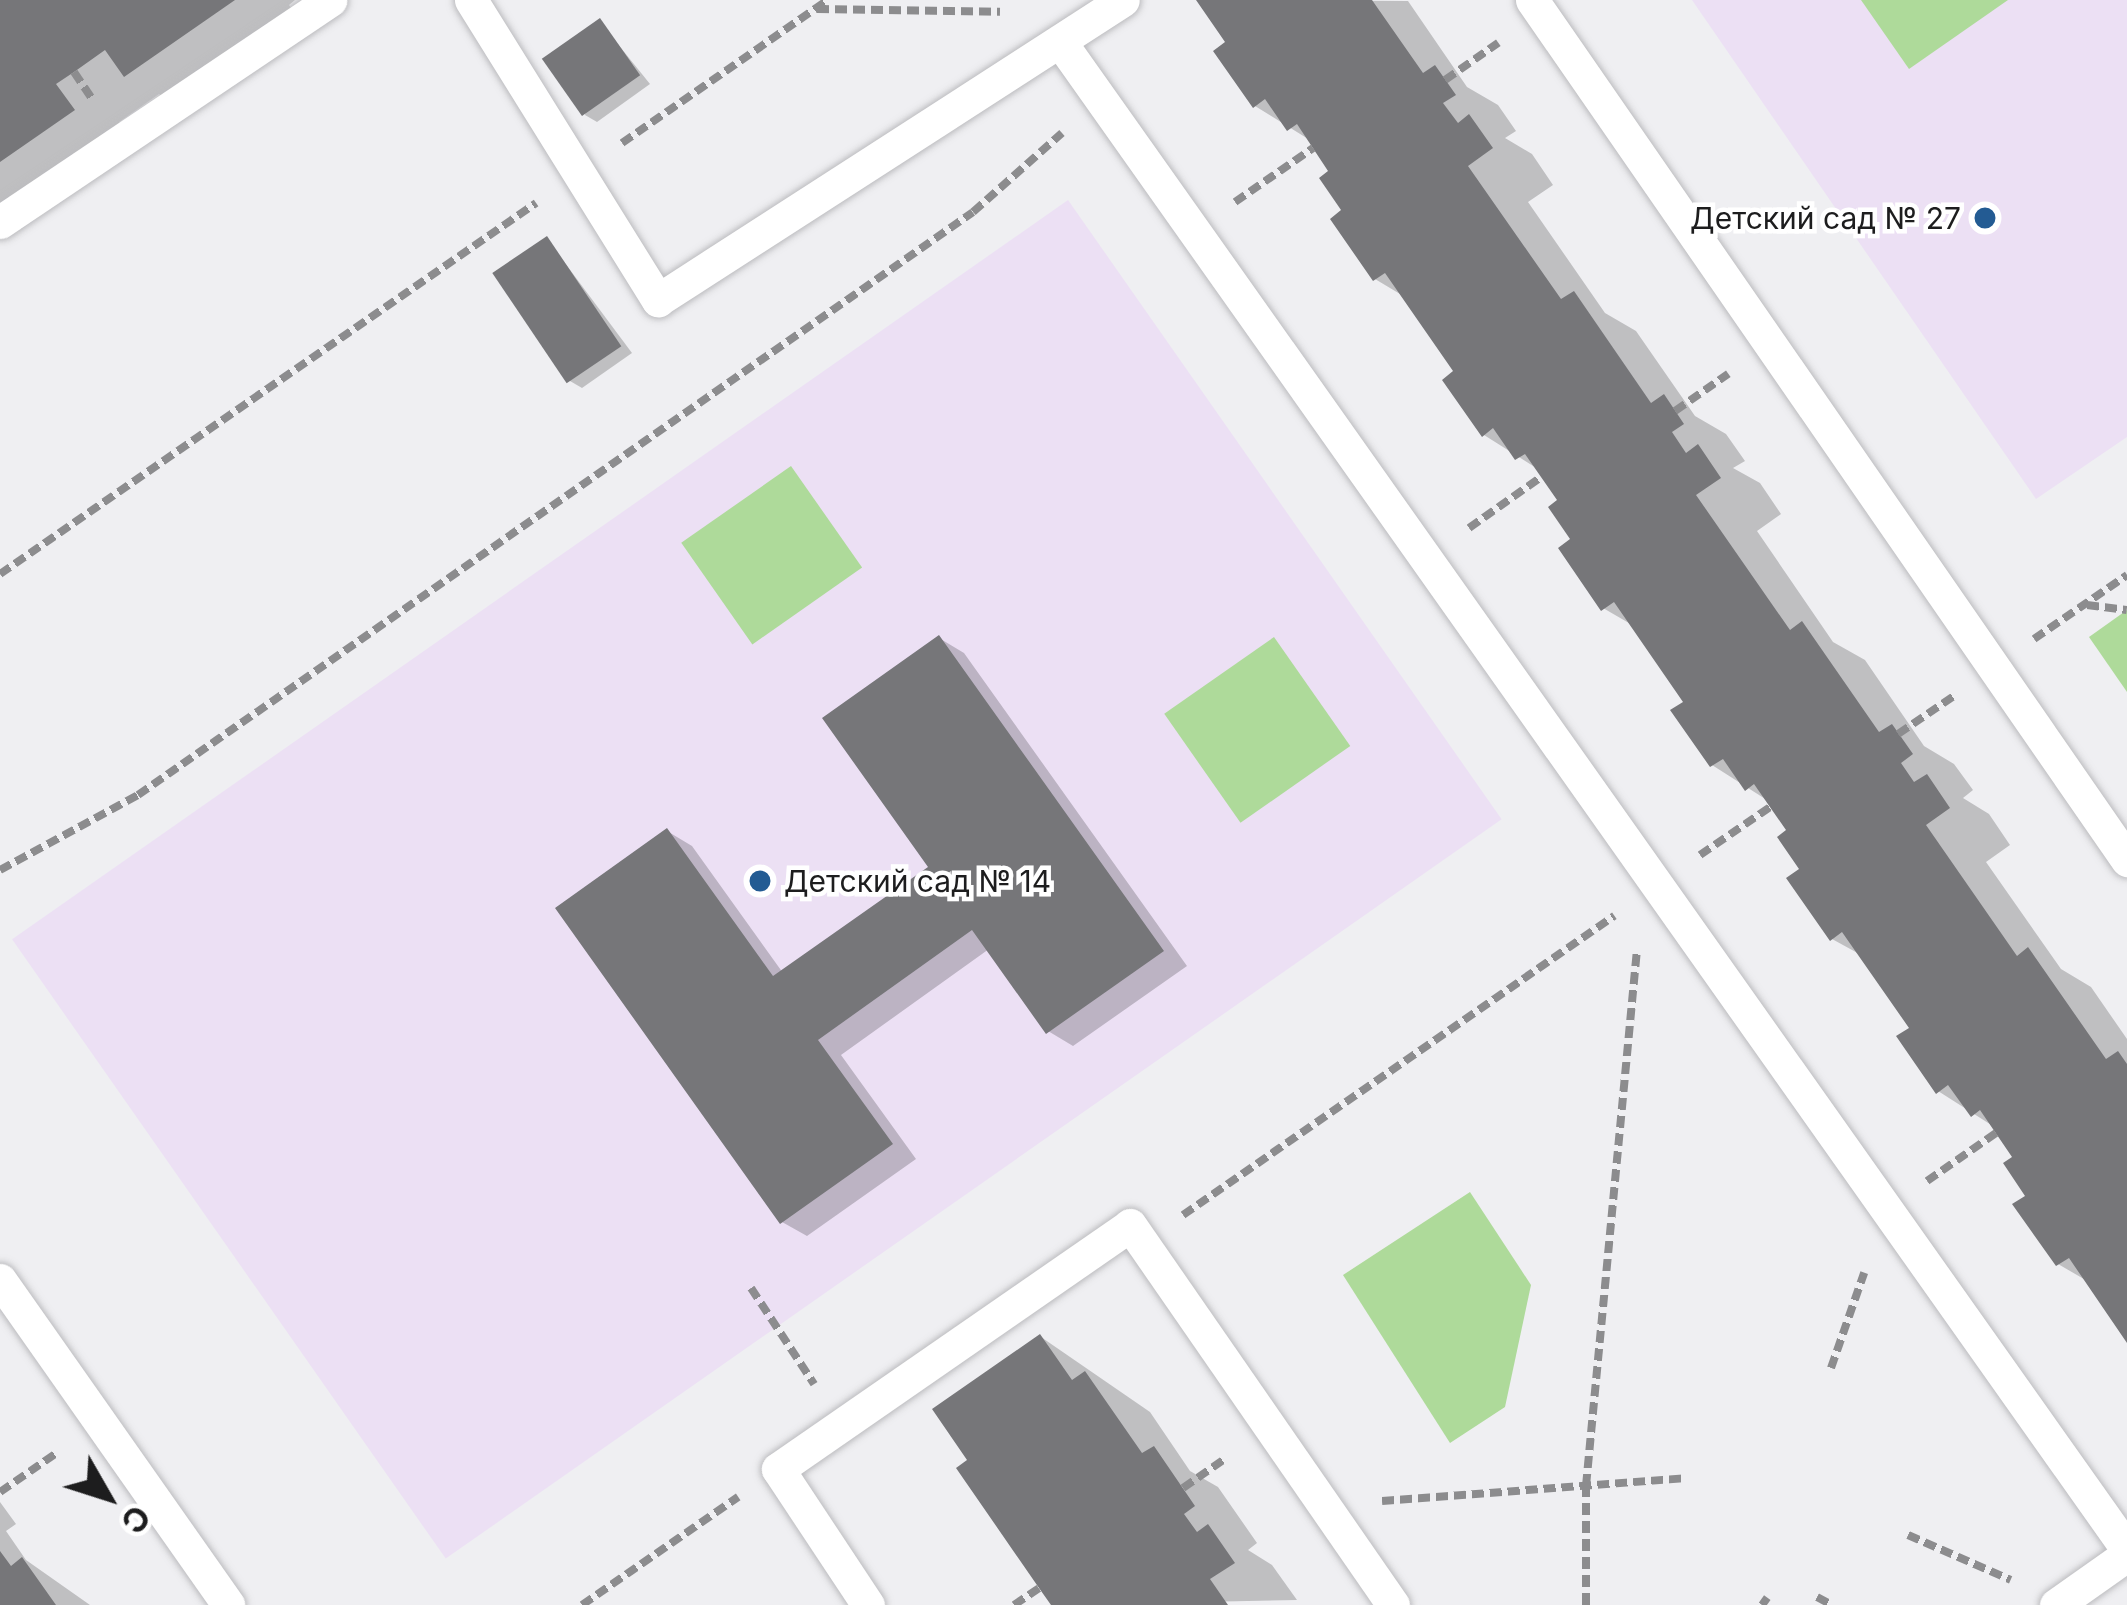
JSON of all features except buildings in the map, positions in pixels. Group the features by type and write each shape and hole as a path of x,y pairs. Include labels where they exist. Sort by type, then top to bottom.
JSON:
{"lane":[{"path":"0,222 330,0"},
{"path":"471,0 658,300 1123,0"},
{"path":"1532,0 2127,860"},
{"path":"1061,44 1424,558 1649,891 1887,1210 2127,1552 2059,1603"},
{"path":"868,1605 778,1469 1130,1225 1393,1605"},
{"path":"0,1280 228,1605"}],"path":[{"path":"0,574 828,0"},
{"path":"815,9 1007,12"},
{"path":"0,870 138,795 973,212 1099,100"},
{"path":"1192,231 1313,148"},
{"path":"1424,558 1541,477"},
{"path":"1994,668 2127,575"},
{"path":"2084,605 2127,610"},
{"path":"1142,1244 1770,807"},
{"path":"1586,1605 1586,1486 1649,891"},
{"path":"1831,1368 1887,1210 1996,1133"},
{"path":"751,1288 842,1425"},
{"path":"0,1492 100,1422"},
{"path":"582,1605 778,1469"},
{"path":"1324,1505 1686,1478"},
{"path":"1907,1535 2059,1603"},
{"path":"1015,1605 1039,1588"},
{"path":"1817,1597 1832,1605"}],"shaded area":[{"name":"Детский сад № 27","path":"1692,0 2127,0 2127,437 2036,499"},
{"name":"Детский сад № 14","path":"1068,200 1502,819 446,1559 12,939"}],"green space":[{"path":"1861,0 2008,0 1909,69"},
{"path":"791,466 862,568 752,644 681,543"},
{"path":"2127,610 2127,692 2089,637"},
{"path":"1274,637 1350,746 1241,823 1164,714"},
{"path":"1470,1192 1531,1285 1505,1407 1450,1443 1343,1275"}],"place":[{"name":"Детский сад № 27","path":"1985,218"},
{"name":"Детский сад № 14","path":"760,881"}]}
